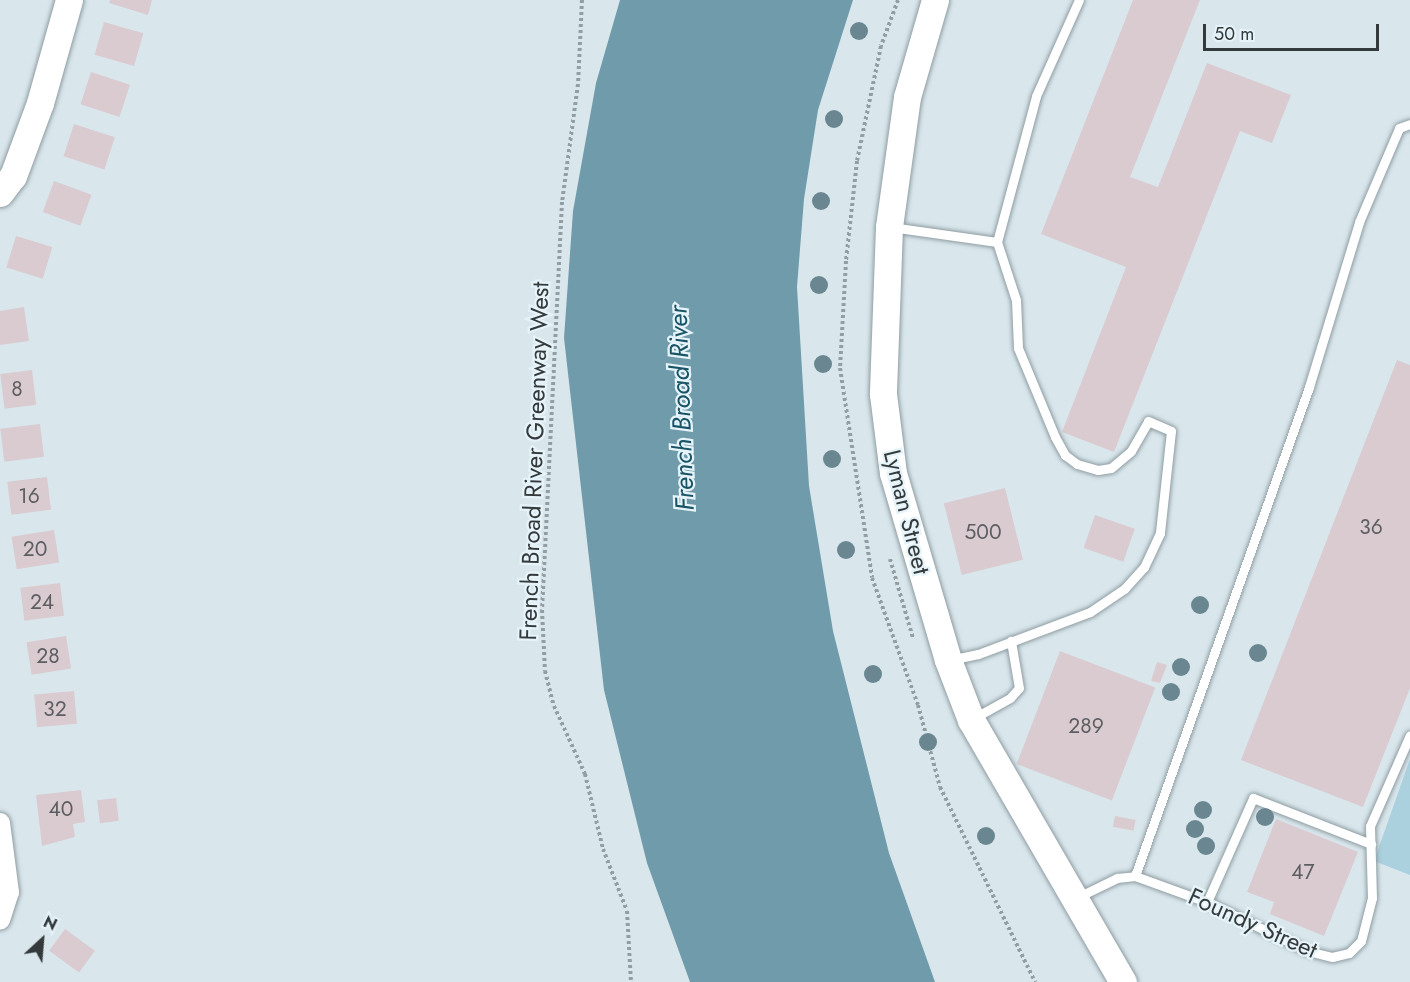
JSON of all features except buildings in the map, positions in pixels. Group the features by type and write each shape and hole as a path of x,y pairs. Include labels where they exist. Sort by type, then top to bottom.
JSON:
{"main road":[{"path":"0,194 13,176 40,104 69,0"},
{"name":"Lyman Street","path":"935,0 907,97 889,227 884,394 893,473 948,660 971,720 1123,982"}],"street":[{"path":"0,823 9,892 0,920"}],"lane":[{"path":"948,660 1011,641 1090,612 1124,589 1144,567 1160,533 1171,431 1148,421 1131,452 1112,468 1088,468 1065,455 1018,348 1016,300 997,242 1036,96 1080,0"},
{"path":"1074,899 1117,878 1135,876 1309,387 1359,222 1399,128 1410,124"},
{"path":"889,227 997,242"},
{"path":"971,720 1010,698 1019,688 1011,641"},
{"name":"Foundy Street","path":"1135,876 1207,902 1308,951 1332,957 1349,953 1361,941 1369,918 1373,881 1370,826 1376,806 1410,735"},
{"path":"1207,902 1253,798 1371,844"}],"path":[{"name":"French Broad River Greenway West","path":"582,0 578,84 562,202 542,620 545,672 554,706 585,774 603,849 627,911 632,982"}],"shaded area":[{"path":"1410,759 1410,875 1374,861"}],"water":[{"name":"French Broad River","path":"620,0 853,0 818,110 804,199 797,287 809,486 833,631 889,853 935,982 690,982 647,863 604,690 564,338 573,211 596,83"}]}
